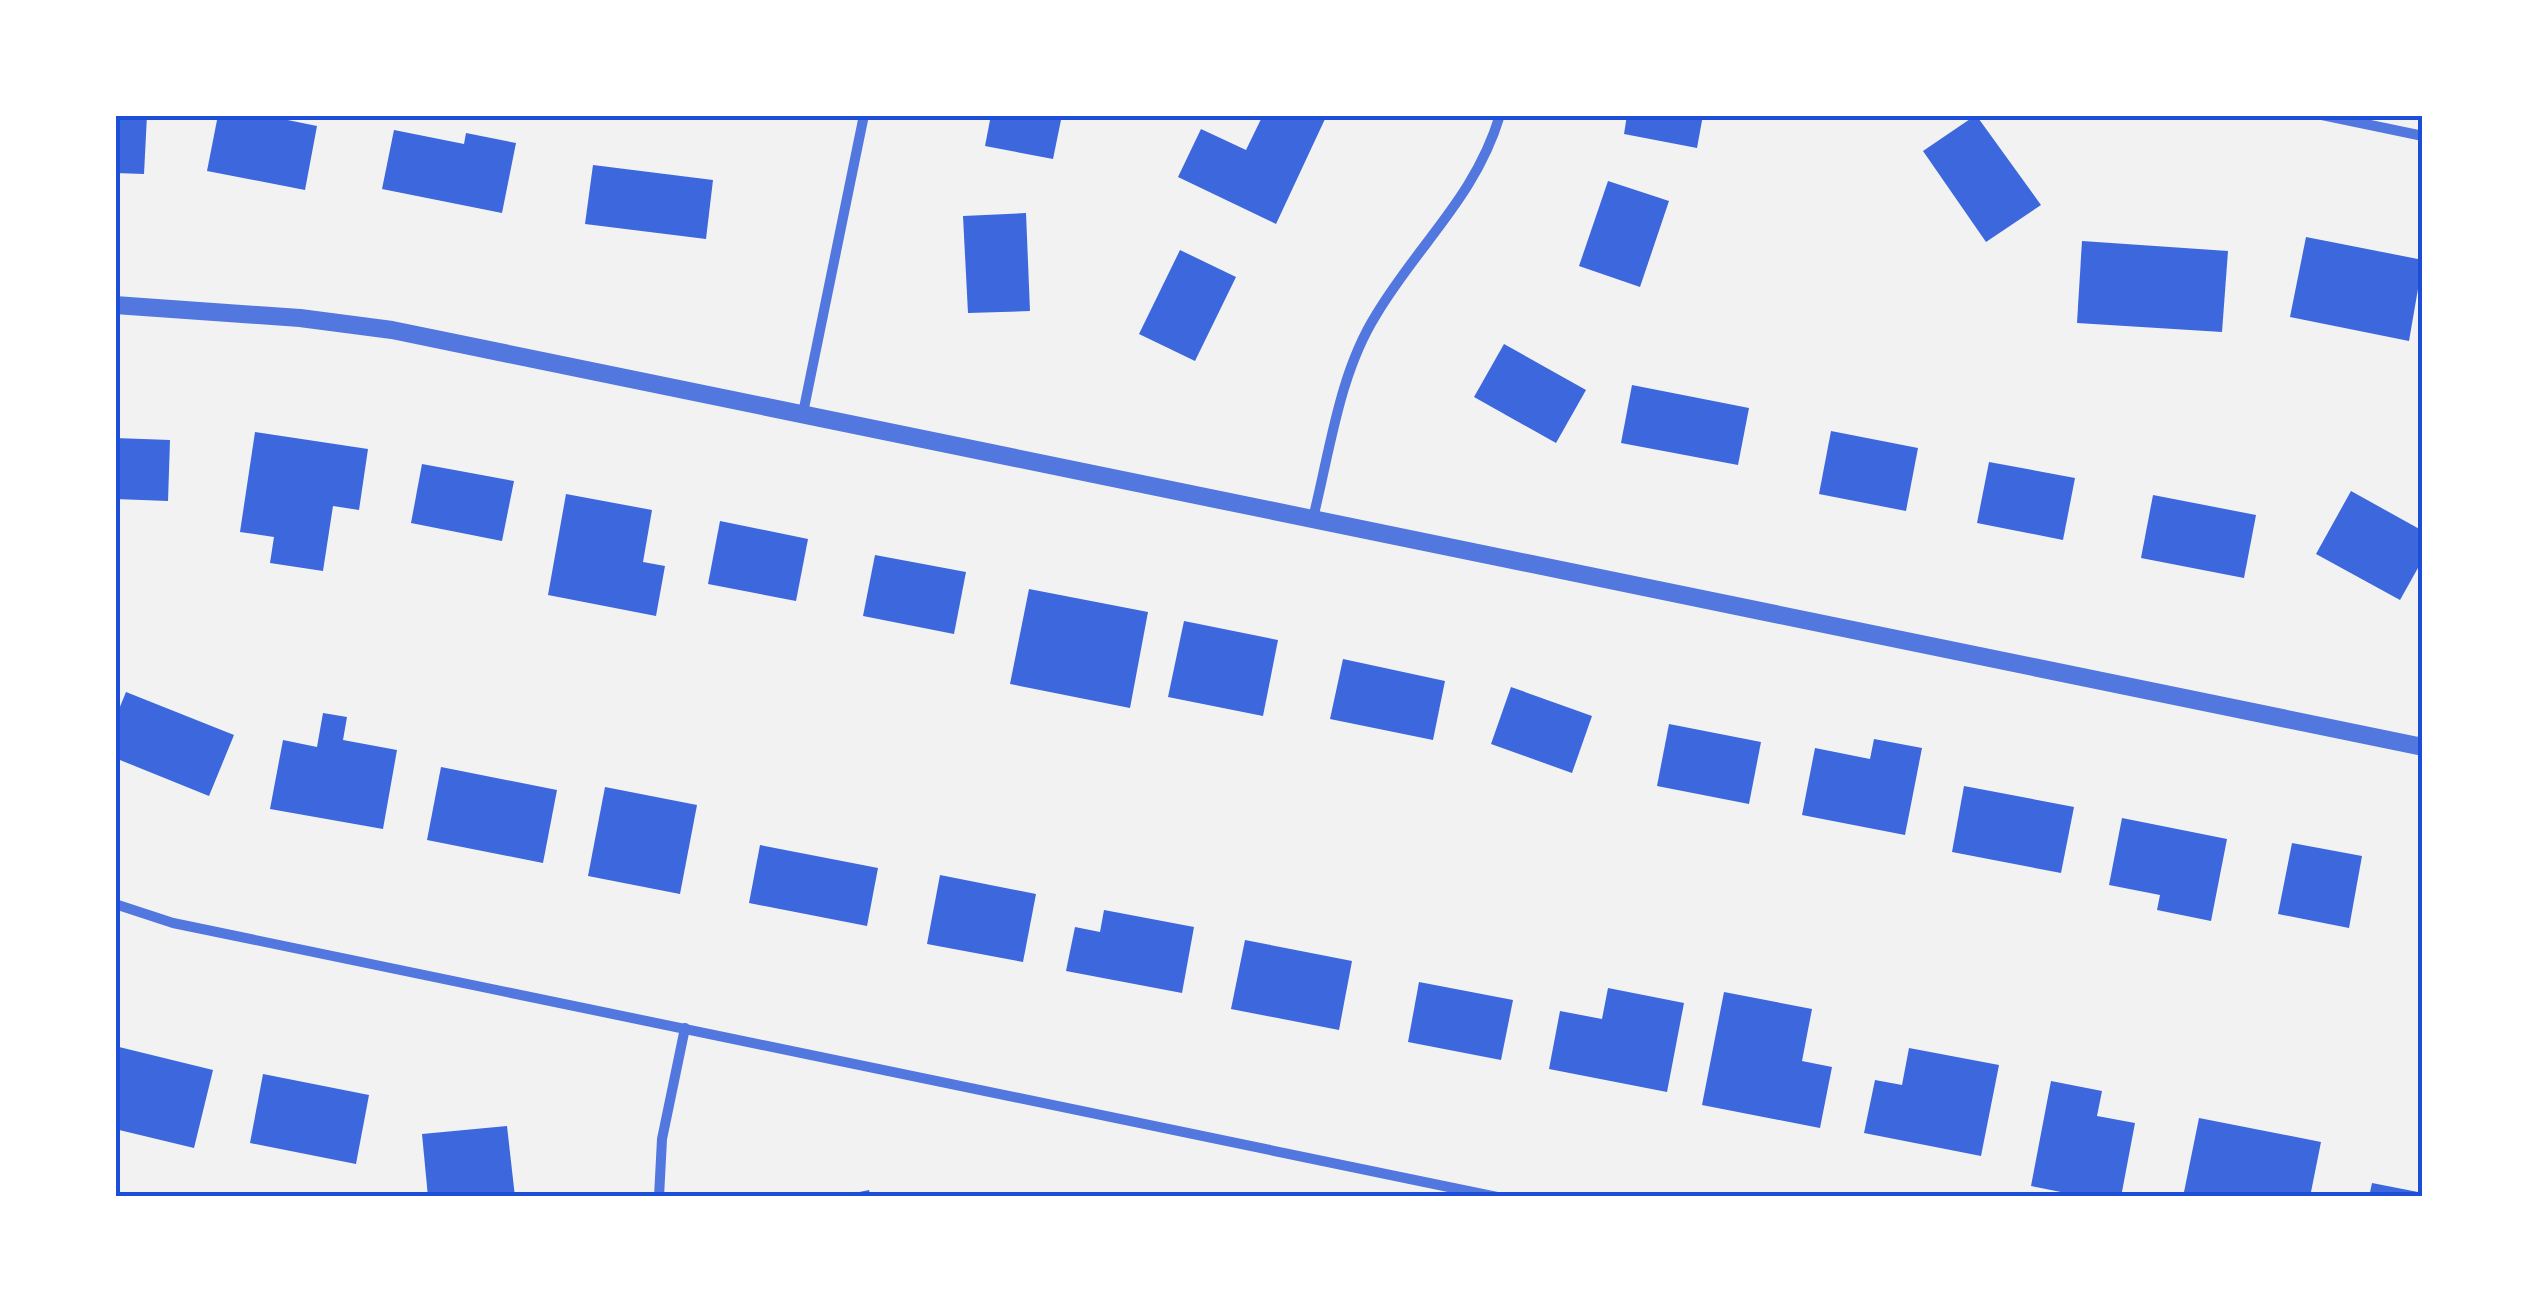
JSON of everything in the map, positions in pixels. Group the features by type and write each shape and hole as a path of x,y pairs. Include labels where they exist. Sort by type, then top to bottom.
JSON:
{"street":[{"path":"803,413 864,115"},
{"path":"1313,518 1350,370 1375,315 1462,200 1489,151 1500,115"},
{"path":"2322,115 2423,136"},
{"path":"115,305 300,318 392,330 2423,747"},
{"path":"115,904 173,923 1497,1197"},
{"path":"659,1197 662,1139 685,1028"}],"building":[{"path":"115,115 147,115 144,174 115,173"},
{"path":"218,115 263,115 317,126 305,190 207,171"},
{"path":"991,115 1062,115 1053,159 985,146"},
{"path":"1263,115 1325,119 1276,224 1178,177 1201,129 1246,150"},
{"path":"1627,115 1703,115 1697,148 1624,134"},
{"path":"1976,115 2041,205 1986,242 1923,151"},
{"path":"394,130 464,144 466,133 516,143 502,213 382,189"},
{"path":"593,165 713,180 706,239 585,224"},
{"path":"1608,181 1669,201 1640,287 1579,266"},
{"path":"1026,213 1030,311 968,313 963,216"},
{"path":"2306,237 2423,260 2409,341 2290,317"},
{"path":"2082,241 2228,251 2222,332 2077,323"},
{"path":"1180,250 1236,277 1195,361 1139,334"},
{"path":"1504,344 1586,390 1556,443 1474,397"},
{"path":"1632,385 1749,408 1738,465 1621,443"},
{"path":"1831,431 1918,448 1906,511 1819,494"},
{"path":"255,432 368,449 359,510 333,506 323,571 270,563 274,537 240,532"},
{"path":"115,438 170,440 168,501 115,499"},
{"path":"1989,462 2075,478 2063,540 1977,523"},
{"path":"422,464 514,481 502,541 411,523"},
{"path":"2351,491 2423,531 2423,559 2400,600 2316,554"},
{"path":"566,494 652,510 643,562 665,566 656,616 548,595"},
{"path":"2153,495 2256,515 2244,578 2141,558"},
{"path":"720,521 808,539 796,601 708,584"},
{"path":"875,555 966,572 954,634 863,616"},
{"path":"1029,589 1148,612 1130,708 1010,684"},
{"path":"1184,621 1278,640 1263,716 1168,697"},
{"path":"1343,659 1445,681 1433,740 1330,719"},
{"path":"1511,687 1592,716 1572,773 1491,744"},
{"path":"126,692 234,735 209,796 115,758 115,719"},
{"path":"323,713 347,717 343,740 397,750 383,829 270,809 283,740 317,747"},
{"path":"1669,724 1761,742 1749,804 1657,786"},
{"path":"1874,739 1922,748 1905,835 1802,815 1815,748 1870,759"},
{"path":"441,767 557,790 543,863 427,840"},
{"path":"1964,786 2074,807 2061,873 1952,852"},
{"path":"605,787 697,805 680,894 588,876"},
{"path":"2122,818 2227,839 2211,921 2157,910 2160,895 2109,885"},
{"path":"2292,843 2362,856 2349,928 2278,914"},
{"path":"760,845 878,868 867,926 749,903"},
{"path":"940,875 1036,894 1023,962 927,944"},
{"path":"1104,910 1194,927 1182,993 1066,971 1075,927 1100,932"},
{"path":"1245,940 1352,961 1339,1030 1231,1009"},
{"path":"1419,982 1513,1000 1501,1060 1408,1042"},
{"path":"1608,988 1684,1003 1667,1092 1549,1069 1560,1011 1602,1019"},
{"path":"1724,992 1812,1009 1802,1061 1832,1067 1820,1128 1702,1105"},
{"path":"115,1046 213,1070 194,1148 115,1129"},
{"path":"1909,1048 1999,1065 1981,1156 1864,1133 1875,1080 1902,1085"},
{"path":"263,1074 369,1095 356,1164 250,1143"},
{"path":"2051,1081 2102,1091 2097,1116 2135,1123 2121,1197 2086,1197 2031,1186"},
{"path":"2199,1118 2321,1142 2310,1197 2183,1197"},
{"path":"507,1126 515,1197 428,1197 422,1134"},
{"path":"2372,1183 2423,1193 2423,1197 2369,1197"},
{"path":"869,1190 871,1197 845,1197 845,1195"}]}
